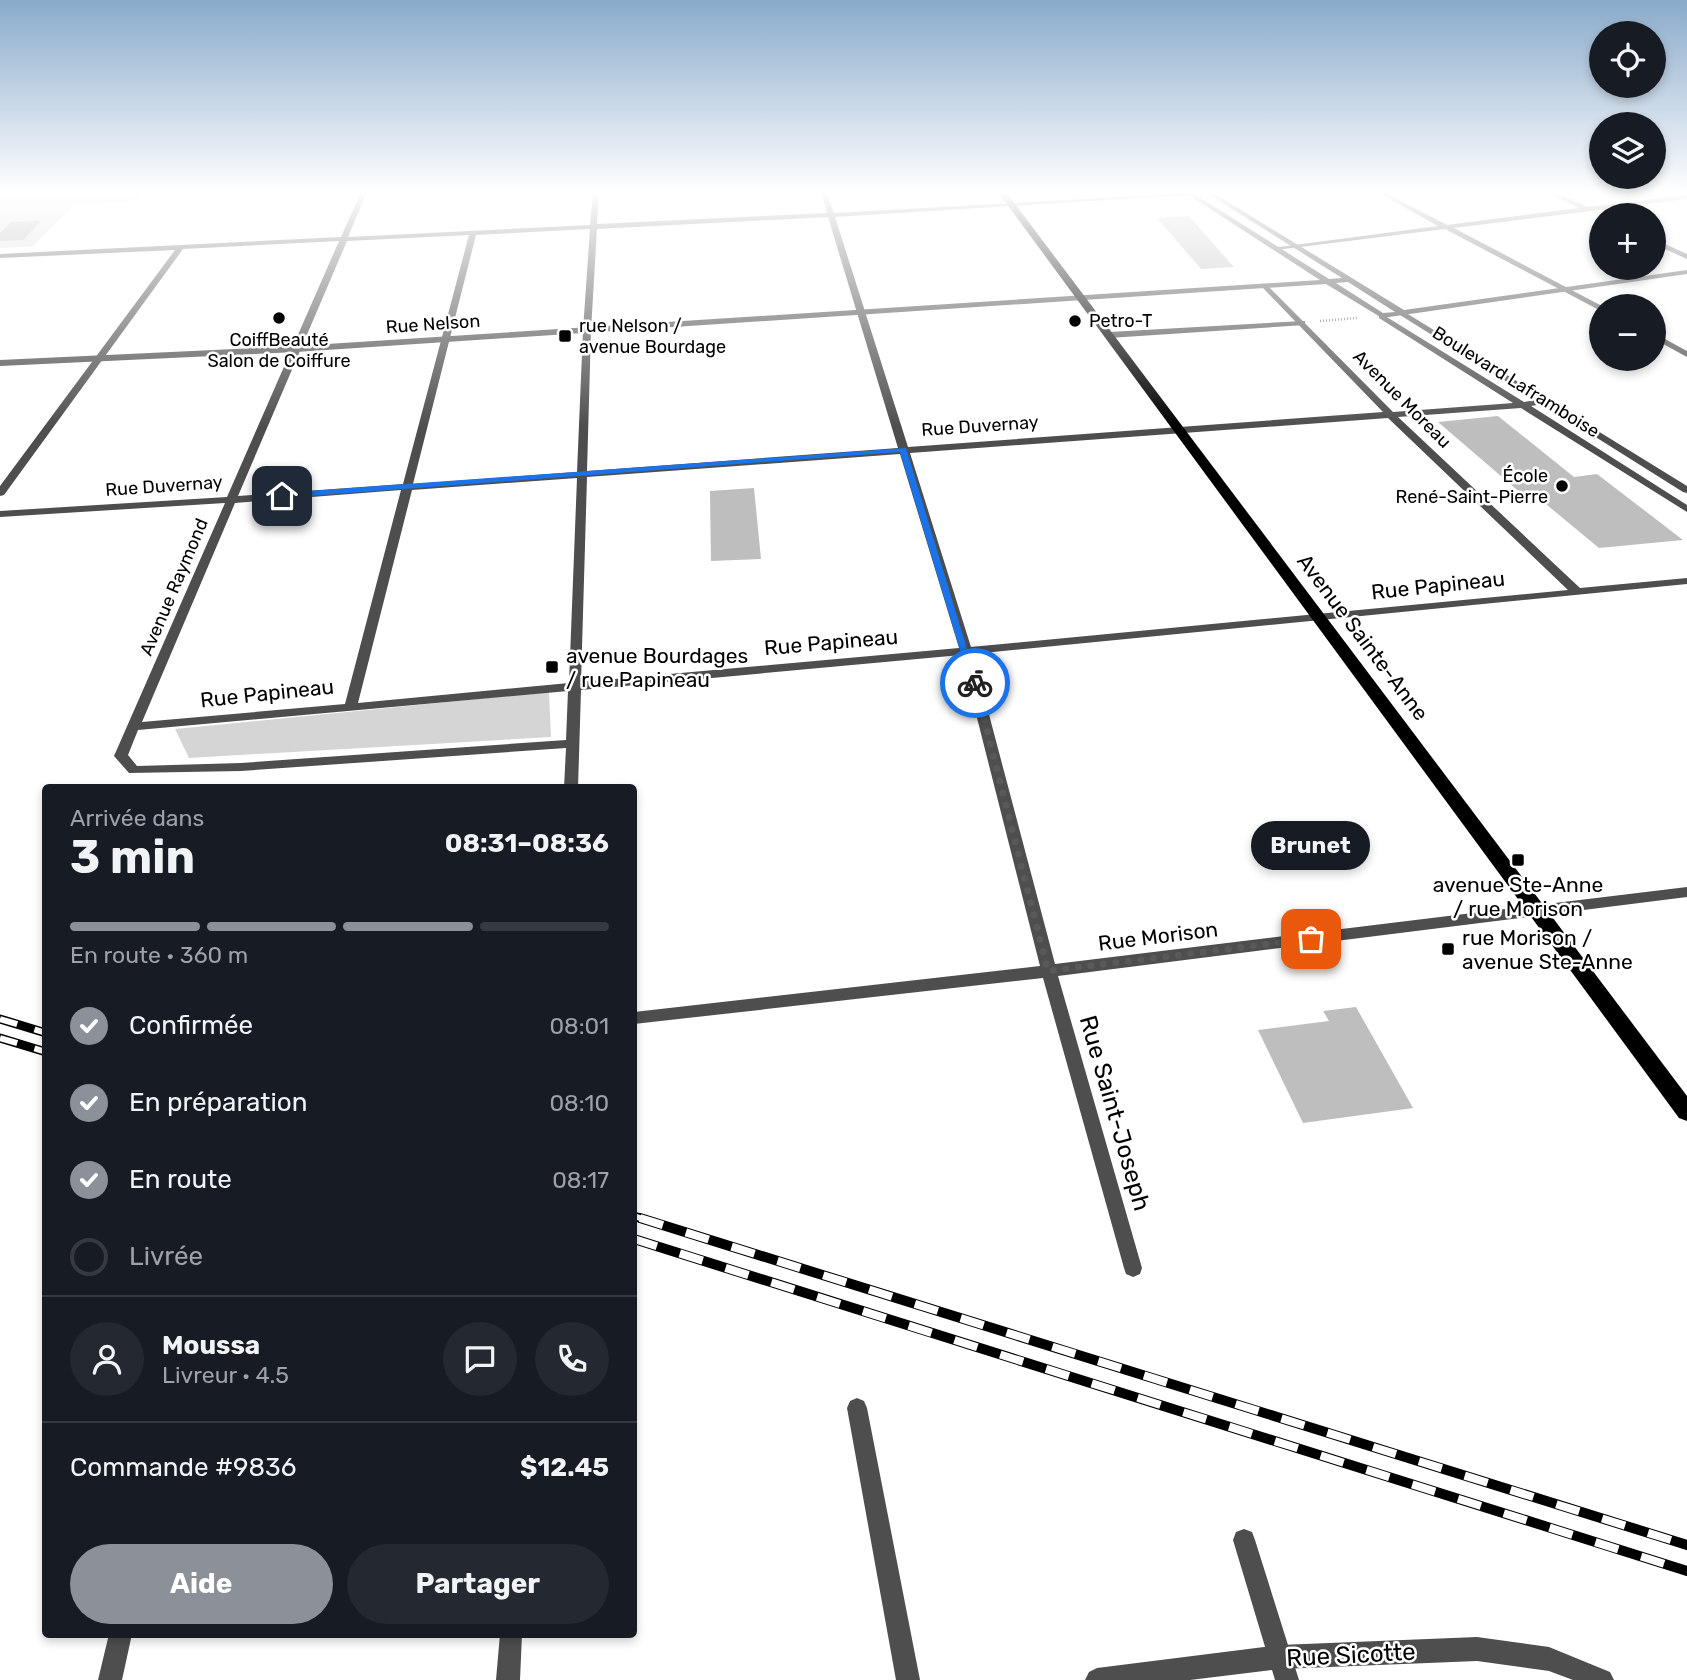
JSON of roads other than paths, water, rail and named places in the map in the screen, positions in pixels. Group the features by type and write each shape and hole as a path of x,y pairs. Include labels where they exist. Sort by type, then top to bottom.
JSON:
{"main road":[{"name":"Avenue Sainte-Anne","path":"1060,270 1687,1112"}],"street":[{"path":"0,493 164,270"},
{"name":"Avenue Raymond","path":"133,727 330,270"},
{"path":"351,705 463,270"},
{"path":"571,784 591,270"},
{"name":"Rue Saint-Joseph","path":"848,270 966,651 1048,971 1133,1268"},
{"name":"Boulevard Laframboise","path":"1311,270 1687,509"},
{"name":"Boulevard Laframboise","path":"1335,270 1687,490"},
{"path":"1530,270 1589,302"},
{"path":"1382,316 1687,272"},
{"name":"Rue Nelson","path":"0,363 296,349 1350,280"},
{"name":"Avenue Moreau","path":"1266,286 1390,414 1577,592"},
{"path":"1109,335 1302,323"},
{"path":"1666,343 1687,354"},
{"name":"Rue Duvernay","path":"0,514 231,500 1180,428 1522,405 1544,401"},
{"name":"Rue Papineau","path":"133,727 1321,618 1687,581"},
{"path":"133,727 121,756 134,770 241,767 572,744"},
{"name":"Rue Morison","path":"637,1018 1048,971 1687,892"},
{"path":"857,1408 908,1680"},
{"path":"1244,1539 1287,1680"},
{"path":"110,1680 120,1638"},
{"path":"508,1680 511,1638"},
{"name":"Rue Sicotte","path":"1097,1680 1280,1657 1477,1649 1549,1659 1602,1680"}],"railway":[{"path":"0,1019 42,1032"},
{"path":"0,1038 42,1051"},
{"path":"640,1218 1687,1545"},
{"path":"640,1218 646,1220"},
{"path":"637,1240 1687,1571"}],"place":[{"name":"CoiffBeauté Salon de Coiffure","path":"279,318"},
{"name":"Petro-T","path":"1075,321"},
{"name":"rue Nelson / avenue Bourdage","path":"565,336"},
{"name":"École René-Saint-Pierre","path":"1562,486"},
{"name":"avenue Bourdages / rue Papineau","path":"552,667"},
{"name":"avenue Ste-Anne / rue Morison","path":"1518,860"},
{"name":"Brunet","path":"1311,939"},
{"name":"rue Morison / avenue Ste-Anne","path":"1448,949"}]}
